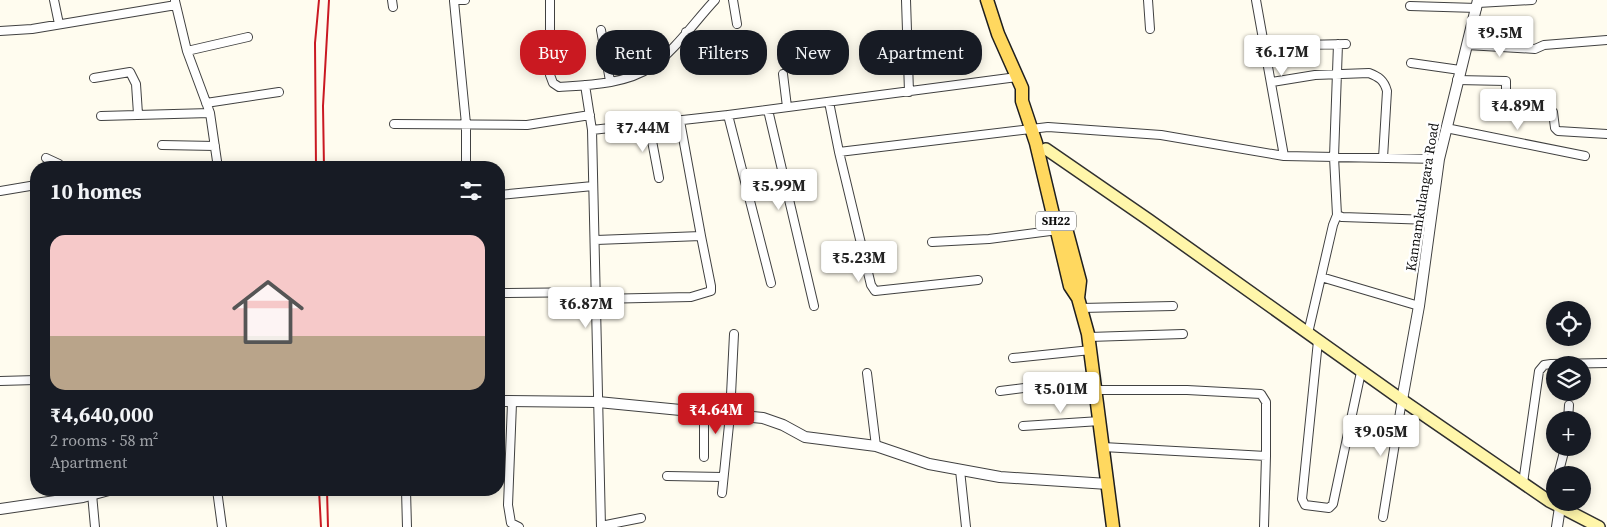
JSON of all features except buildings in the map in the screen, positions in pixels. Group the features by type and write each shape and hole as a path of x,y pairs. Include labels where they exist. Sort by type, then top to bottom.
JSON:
{"main road":[{"path":"987,0 1019,83 1030,100 1040,128 1041,146 1080,280 1080,303"},
{"path":"1041,146 1149,220 1361,372 1546,499"},
{"name":"SH22","path":"1041,146 1070,286 1080,303 1089,337 1113,527"},
{"path":"1568,511 1599,527"}],"street":[{"path":"54,0 59,24"},
{"path":"148,0 150,9"},
{"path":"465,0 454,1 466,124 466,161"},
{"path":"550,0 550,75 553,83 559,86 585,86 641,72 653,66 680,38"},
{"path":"688,30 715,0"},
{"path":"733,0 737,24"},
{"path":"906,0 909,92"},
{"path":"1148,0 1150,29"},
{"path":"1256,0 1284,156"},
{"path":"1410,6 1532,0"},
{"path":"0,31 24,30 150,9 175,2 187,51 210,113 217,161"},
{"name":"Kannamkulangara Road","path":"1402,400 1419,306 1439,159 1458,75 1478,4"},
{"path":"187,51 248,37"},
{"path":"1467,45 1535,49 1544,45 1607,40"},
{"path":"1264,46 1342,44 1338,74 1334,157 1336,211 1338,215 1333,225 1308,333"},
{"path":"1411,64 1458,75 1506,81 1506,96 1510,101 1549,108 1553,112 1555,128 1558,131 1607,134"},
{"path":"94,78 130,72 136,84 138,114"},
{"path":"1272,82 1315,75 1369,73 1385,82 1387,91 1383,158"},
{"path":"609,75 610,81"},
{"path":"783,75 787,108"},
{"path":"592,130 649,125 909,92 1019,83"},
{"path":"585,86 592,130 602,527 641,518"},
{"path":"206,103 279,92"},
{"path":"829,102 871,285 875,291 978,280"},
{"path":"768,110 814,306"},
{"path":"101,116 210,113"},
{"path":"394,124 527,125 590,115"},
{"path":"728,115 771,283"},
{"path":"505,293 691,297 711,291 680,121"},
{"path":"649,125 659,178"},
{"path":"839,152 1040,128 1161,135 1284,156 1439,159"},
{"path":"1446,128 1585,156"},
{"path":"162,145 215,146"},
{"path":"46,158 52,161"},
{"path":"0,192 30,186"},
{"path":"505,194 593,186"},
{"path":"1338,215 1342,217 1431,220"},
{"path":"932,242 989,239 1058,230"},
{"path":"596,240 701,236"},
{"path":"1321,277 1419,306"},
{"path":"1080,303 1173,306"},
{"path":"722,493 730,415 734,334"},
{"path":"1089,337 1183,334"},
{"path":"1318,341 1302,499 1305,505 1329,508 1333,504 1361,372"},
{"path":"1013,358 1091,350"},
{"path":"1523,483 1539,371 1544,365 1551,364 1607,363"},
{"path":"867,373 876,446"},
{"path":"0,381 30,380"},
{"path":"1000,391 1096,384 1261,394 1266,402 1264,527"},
{"path":"1383,517 1402,400"},
{"path":"505,401 598,402 763,418 784,425 805,437 876,446 930,464 960,470 1000,476 1108,484"},
{"path":"502,527 515,525 508,506 512,402"},
{"path":"1569,405 1569,411"},
{"path":"704,413 704,457"},
{"path":"1023,426 1100,421"},
{"path":"1103,447 1266,456"},
{"path":"960,470 966,527"},
{"path":"667,476 723,477"},
{"path":"0,509 54,496"},
{"path":"92,496 94,527"},
{"path":"218,496 222,527"},
{"path":"406,496 407,527"},
{"path":"1557,527 1559,511"}],"railway":[{"path":"316,161 315,43 319,0"},
{"path":"324,161 323,106 329,0"},
{"path":"319,496 321,527"},
{"path":"327,496 328,527"}]}
